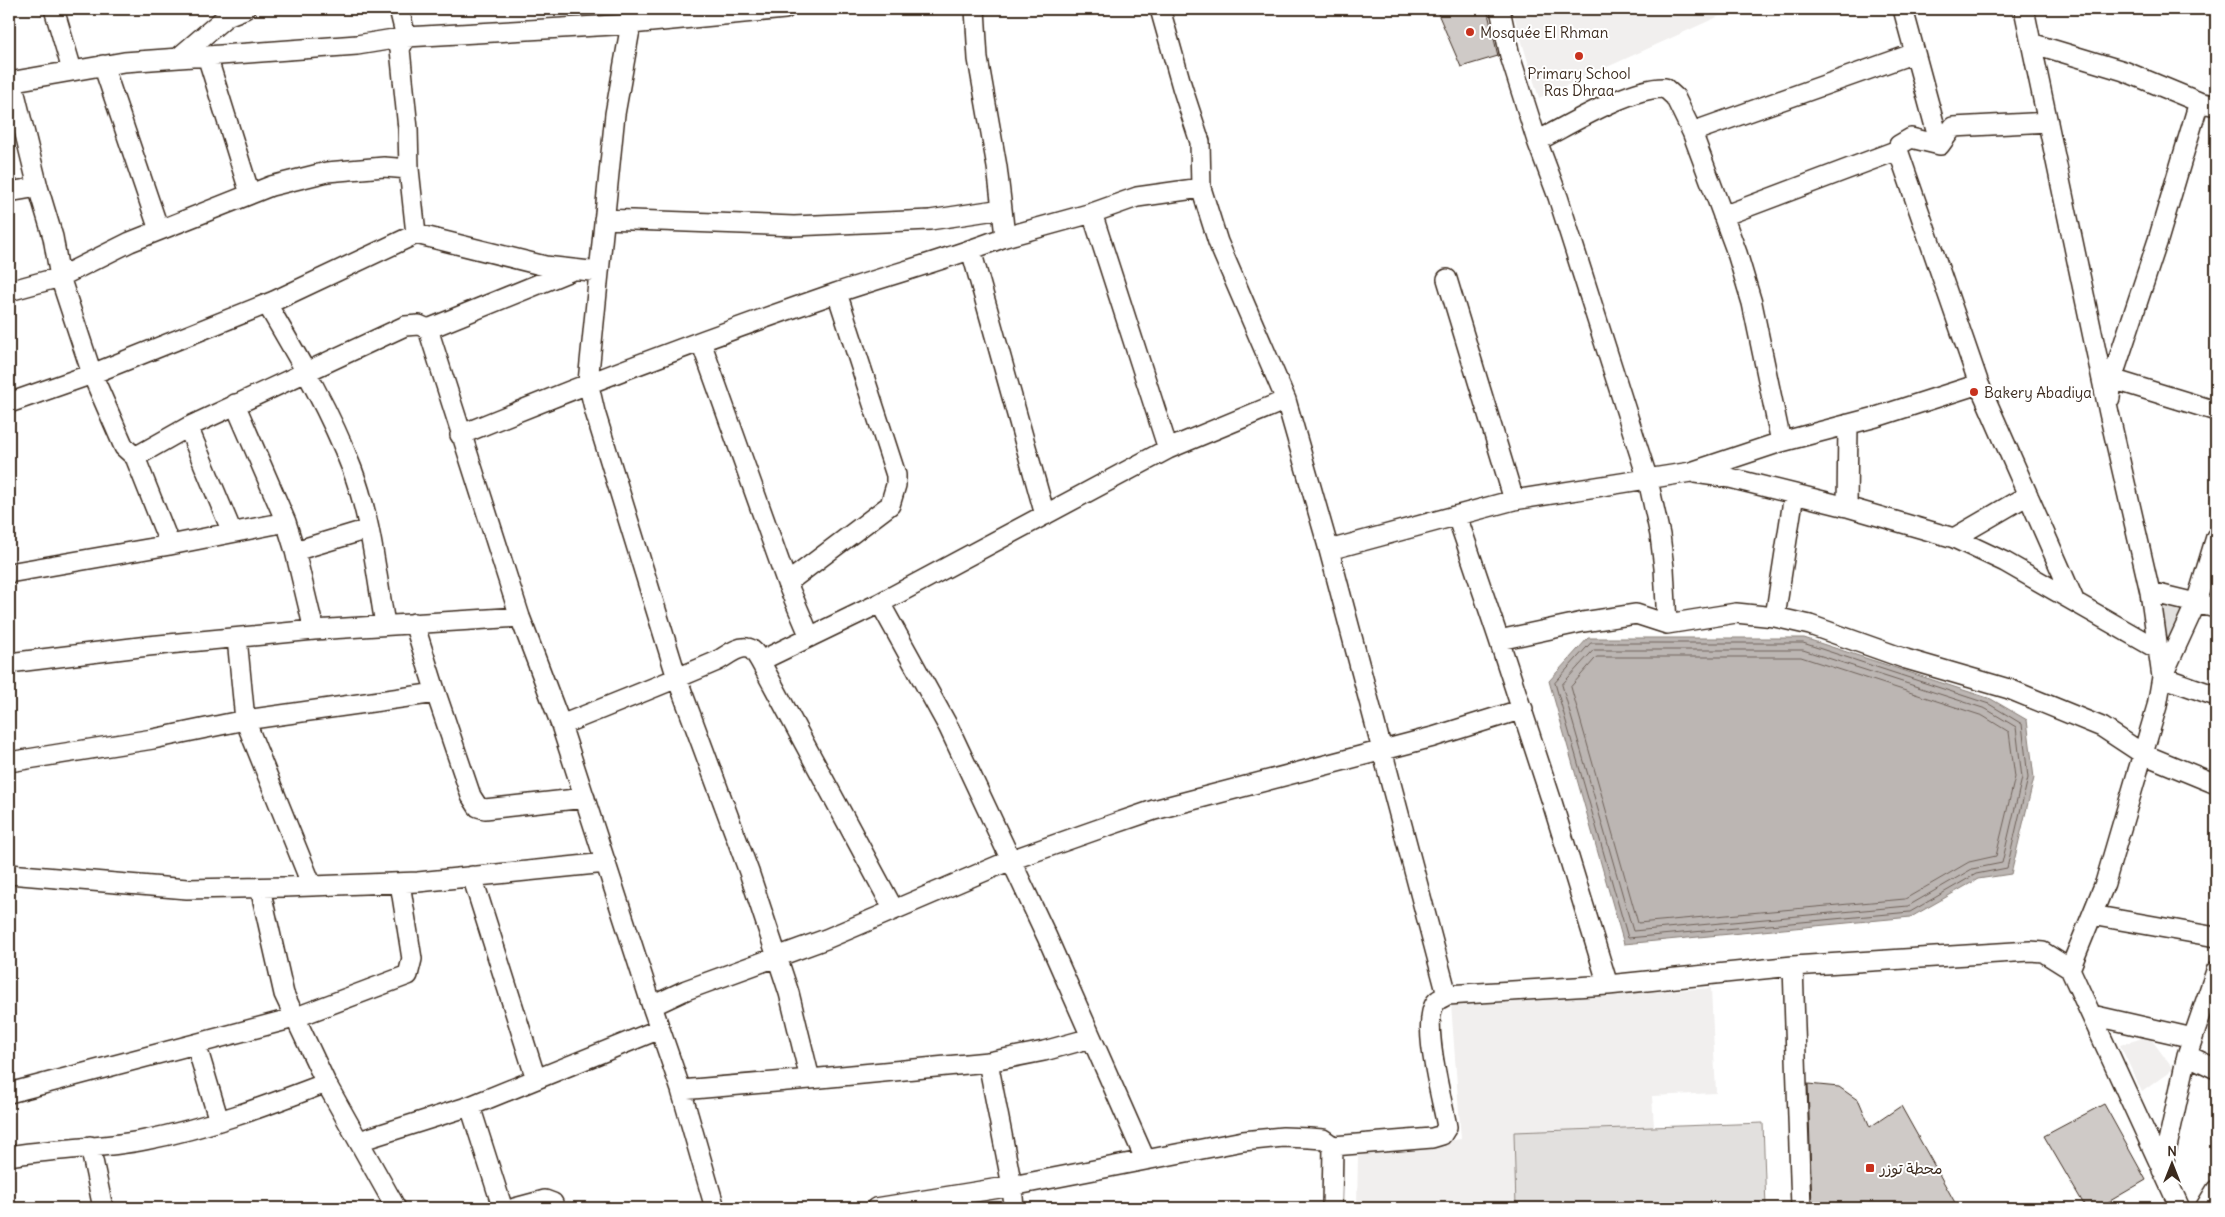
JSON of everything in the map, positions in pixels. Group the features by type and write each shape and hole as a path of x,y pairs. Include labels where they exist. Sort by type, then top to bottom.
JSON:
{"street":[{"path":"54,9 72,70"},
{"path":"178,58 228,16 245,9"},
{"path":"399,9 406,37 400,49 416,234"},
{"path":"170,545 135,457 124,447 92,374 60,277 53,237 10,82 103,65 357,45 406,37 631,24 701,13 785,9"},
{"path":"975,9 978,59 997,166 1004,237"},
{"path":"1160,9 1200,142 1201,188 1218,242 1286,400 1329,550 1447,995"},
{"path":"1500,9 1510,56 1537,141 1558,197 1648,480 1664,568 1667,624"},
{"path":"1903,9 1940,146"},
{"path":"2024,9 2109,413 2150,592 2162,677"},
{"path":"631,24 615,114 588,382 595,412 677,678 749,872 789,992 810,1078"},
{"path":"2031,42 2124,71 2208,104 2158,240 2112,380 2109,413"},
{"path":"1692,132 1915,53"},
{"path":"207,56 250,194"},
{"path":"103,65 160,230"},
{"path":"1537,141 1634,93 1657,87 1665,88 1675,97 1692,132 1737,252 1752,303 1781,442"},
{"path":"1940,146 1953,127 2048,122"},
{"path":"1723,216 1898,150 1903,141 1911,138 1940,146"},
{"path":"1898,150 1979,384 2074,600"},
{"path":"9,291 60,277 160,230 271,186 327,172 384,167 409,169"},
{"path":"9,192 38,187"},
{"path":"460,435 588,382 837,293 971,250 1004,237 1092,213 1137,197 1201,188"},
{"path":"604,219 794,226 930,220 1002,209"},
{"path":"1092,213 1168,450"},
{"path":"9,403 92,374 267,304 416,234 545,266 599,272"},
{"path":"971,250 1045,515"},
{"path":"135,457 188,427 235,404 405,326 419,325 428,329 574,270"},
{"path":"1447,279 1514,500"},
{"path":"788,583 890,505 896,485 896,475 837,293"},
{"path":"267,304 306,371 353,470 368,529 385,624"},
{"path":"428,329 460,435 476,476 520,617 561,725 681,1090 715,1208"},
{"path":"701,342 788,583 810,637"},
{"path":"2112,380 2216,411"},
{"path":"1329,550 1514,500 1691,472 1781,442 1876,417 1979,384"},
{"path":"760,661 880,603 1168,450 1286,400"},
{"path":"235,404 286,522 296,551 314,630"},
{"path":"1847,507 1848,424"},
{"path":"188,427 232,532"},
{"path":"1691,472 1730,478 1847,507 1954,538 2005,562 2159,650"},
{"path":"1775,617 1794,494"},
{"path":"1954,538 2028,496"},
{"path":"1457,516 1523,709 1608,985"},
{"path":"9,573 170,545 286,522"},
{"path":"296,551 368,529"},
{"path":"2070,969 2105,883 2157,706 2162,677 2196,602 2216,537"},
{"path":"2150,592 2216,608"},
{"path":"880,603 930,690 1047,937 1145,1159"},
{"path":"1499,640 1583,622 1636,614 1667,624 1736,614 1775,617 1810,625 1906,659 2009,689 2102,727 2143,754 2216,784"},
{"path":"9,663 148,646 314,630 385,624 520,617"},
{"path":"414,623 471,796 478,807 485,809 585,798"},
{"path":"237,638 246,720 312,886"},
{"path":"561,725 725,658 740,648 752,650 760,661 894,910"},
{"path":"2162,677 2216,696"},
{"path":"9,762 153,739 246,720 436,693"},
{"path":"652,1006 686,990 826,939 1011,860 1154,810 1433,737 1523,709"},
{"path":"9,874 187,889 260,888 400,882 606,863"},
{"path":"472,876 536,1079"},
{"path":"9,1094 294,1018 408,975 412,959 400,882"},
{"path":"260,888 278,974 294,1018 326,1083 396,1208"},
{"path":"2092,915 2216,937"},
{"path":"876,1208 1012,1186 1218,1145 1283,1137 1323,1139 1333,1146 1432,1138 1442,1135 1447,1127 1430,1034 1431,1015 1436,1002 1447,995 1608,985 1793,966 2030,951 2043,952 2070,969 2180,1208"},
{"path":"1793,966 1801,1208"},
{"path":"2162,1170 2190,1047 2216,971"},
{"path":"2092,1015 2190,1047 2216,1069"},
{"path":"359,1141 470,1106 660,1029"},
{"path":"681,1090 988,1062 1044,1051 1091,1038"},
{"path":"196,1044 219,1121"},
{"path":"988,1062 1012,1186 1014,1208"},
{"path":"9,1156 144,1140 242,1115 326,1083"},
{"path":"470,1106 502,1206 506,1208"},
{"path":"90,1146 103,1208"},
{"path":"1332,1208 1333,1146"},
{"path":"2205,1208 2216,1190"},
{"path":"515,1208 545,1200 553,1203 555,1208"}],"shaded area":[{"name":"Primary School Ras Dhraa","path":"1512,9 1721,9 1724,14 1539,98"},
{"path":"2154,601 2185,607 2160,655"},
{"path":"1711,988 1716,1093 1652,1096 1654,1127 1514,1132 1516,1208 1357,1208 1358,1154 1461,1139 1451,1004"},
{"path":"2149,1036 2173,1069 2142,1092 2120,1045"},
{"path":"1763,1123 1766,1208 1516,1208 1514,1132"}],"water":[{"path":"1588,638 1804,638 1991,699 2027,720 2034,778 2011,874 1978,879 1911,917 1624,944 1549,681"}],"building":[{"name":"Mosquée El Rhman","path":"1436,9 1487,9 1498,56 1461,67"},
{"name":"محطة توزر","path":"1808,1084 1839,1087 1859,1101 1870,1127 1901,1106 1958,1208 1812,1208"},
{"path":"2104,1104 2146,1180 2098,1208 2086,1208 2044,1136"}],"place":[{"name":"Mosquée El Rhman","path":"1470,32"},
{"name":"Primary School Ras Dhraa","path":"1579,56"},
{"name":"Bakery Abadiya","path":"1974,392"},
{"name":"محطة توزر","path":"1870,1168"}]}
